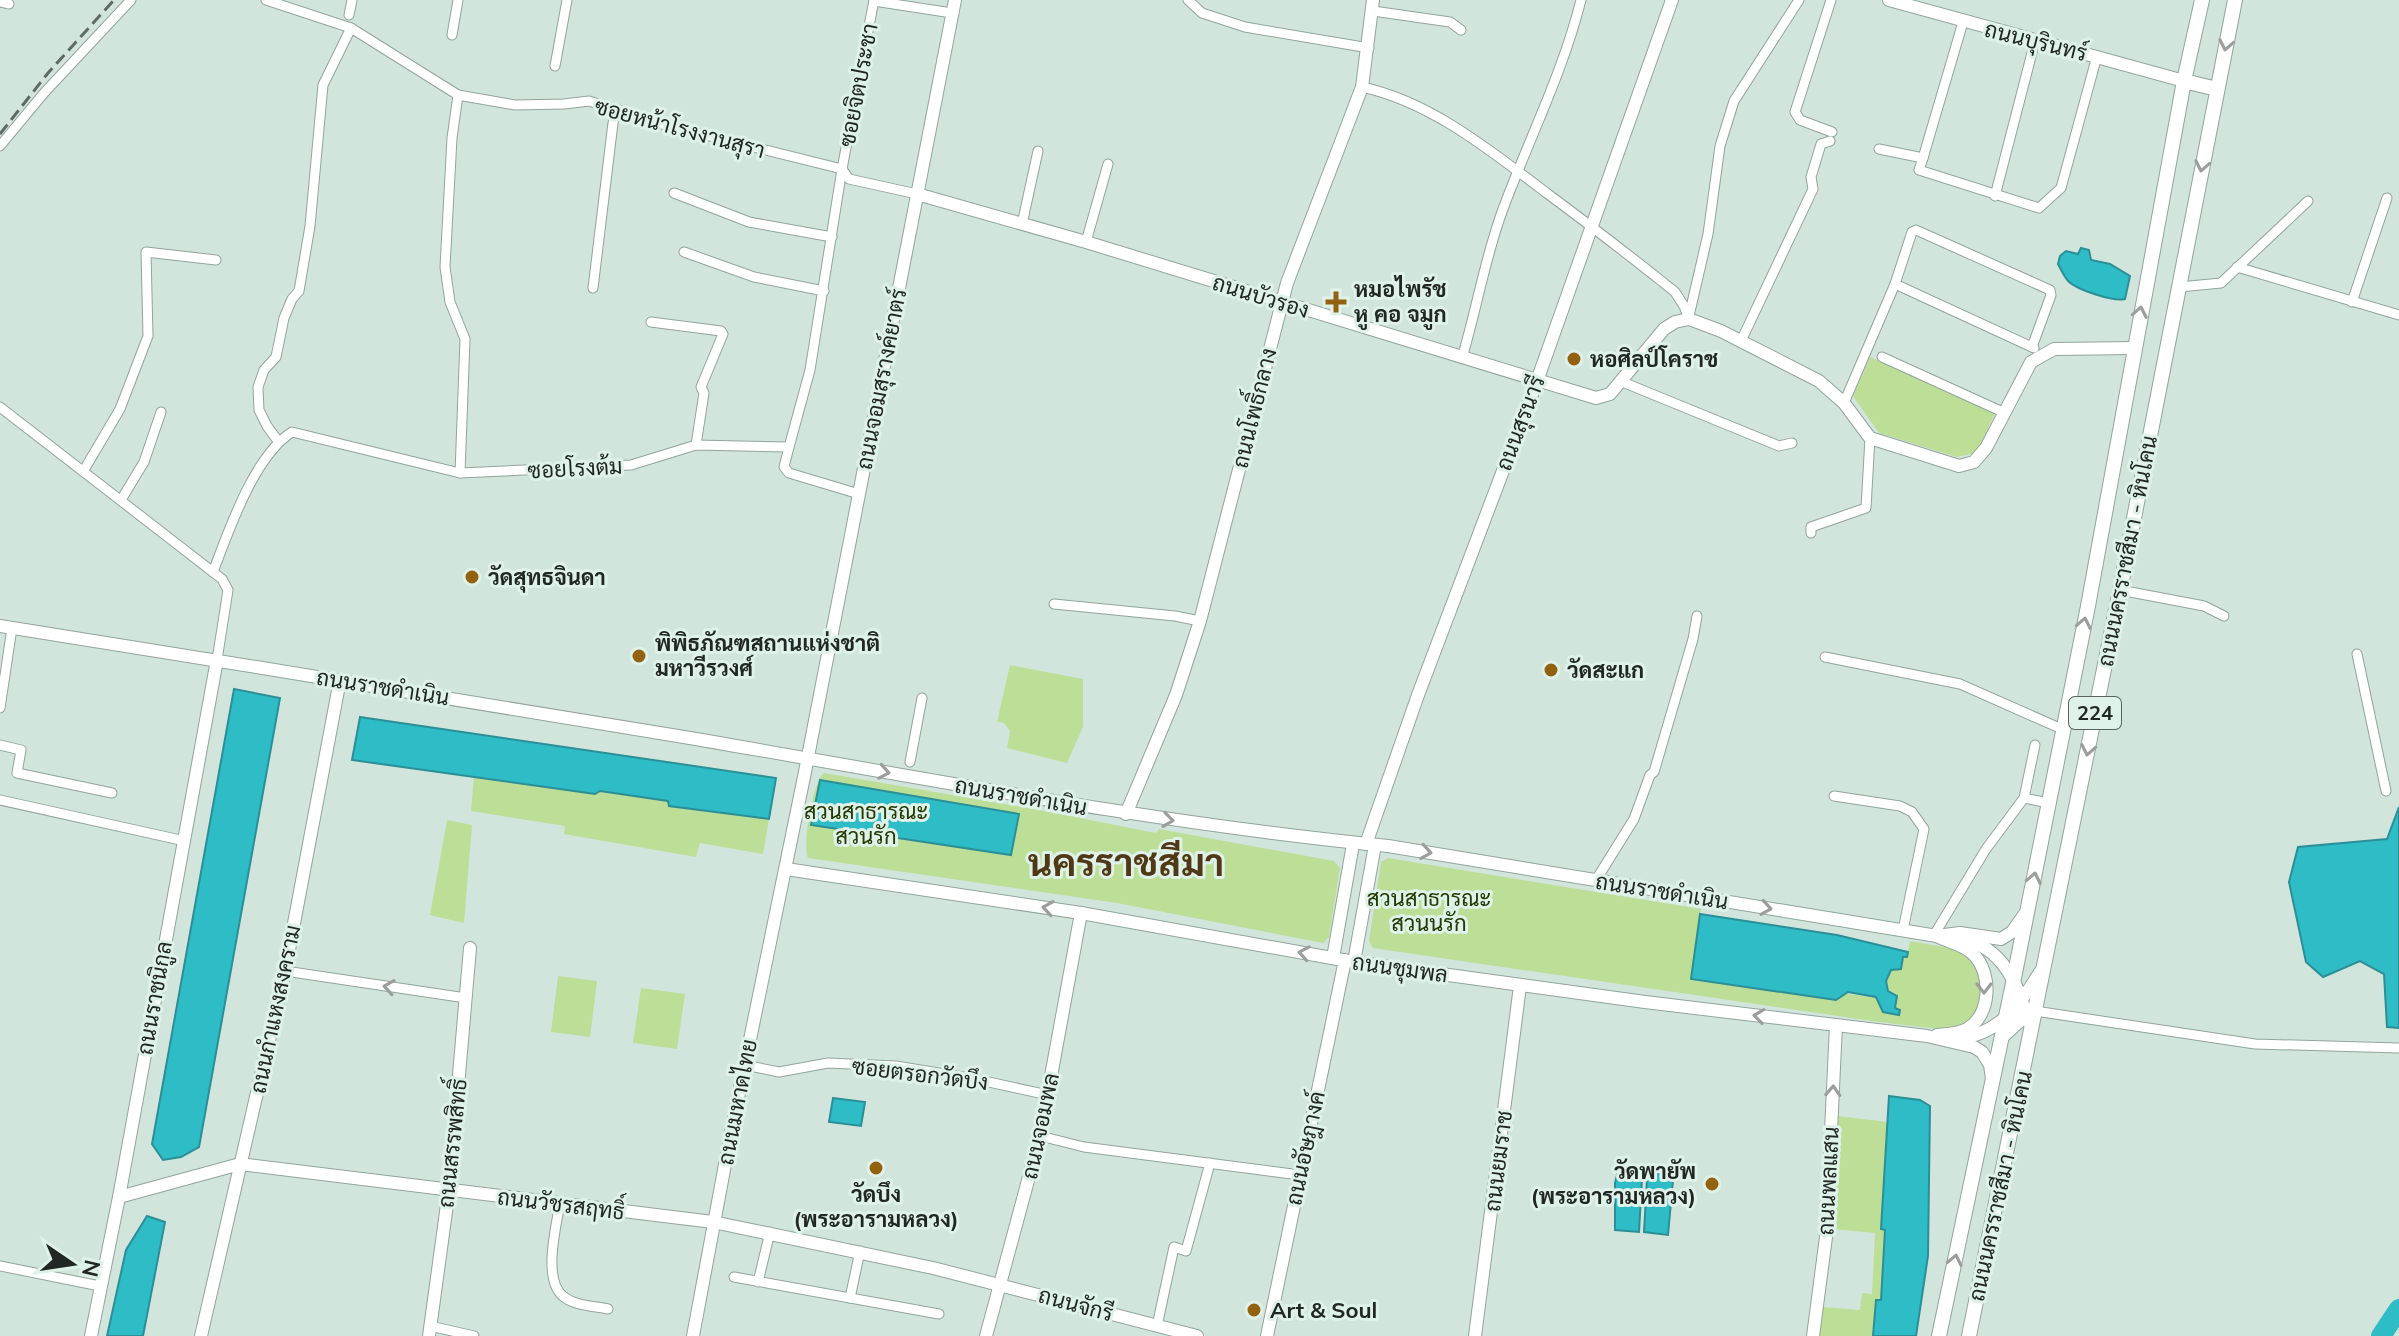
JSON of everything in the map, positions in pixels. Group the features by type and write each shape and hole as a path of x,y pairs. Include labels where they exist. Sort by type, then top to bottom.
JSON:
{"main road":[{"name":"ถนนสุรนารี","path":"1364,844 1537,381 1672,0"},
{"name":"ถนนบุรินทร์","path":"1889,0 2184,81"},
{"name":"ถนนนครราชสีมา - หินโคน","path":"1939,1336 2064,730 2184,81 2202,0"},
{"name":"ถนนนครราชสีมา - หินโคน","path":"1969,1336 2029,1042 2027,1008 2044,966 2235,0"},
{"name":"ถนนโพธิ์กลาง","path":"1126,814 1176,695 1200,621 1281,301 1362,87 1373,6"},
{"name":"ถนนจอมสุรางค์ยาตร์","path":"786,869 953,7"},
{"path":"2184,81 2217,89"},
{"name":"ถนนบัวรอง","path":"917,194 1086,242 1596,398 1610,394 1664,329 1675,322 1689,319"},
{"path":"1689,319 1741,341 1819,381 1844,403 1870,438 1965,467 1986,448 2037,350 2134,348"},
{"name":"ถนนราชดำเนิน","path":"6,627 808,758 1126,814 1364,844 1935,936 1960,933 2001,939 2019,924 2028,906"},
{"name":"ถนนราชนิกูล","path":"91,1336 217,660"},
{"name":"ถนนกำแหงสงคราม","path":"201,1336 285,971 340,680"},
{"path":"1344,960 1364,844"},
{"path":"1344,960 1364,844"},
{"name":"ถนนชุมพล","path":"786,869 1081,913 1344,960 1520,986 1927,1036 1974,1047 1982,1052 1990,1065 1993,1082"},
{"name":"ถนนมหาดไทย","path":"693,1336 713,1222 786,869"},
{"name":"ถนนจอมพล","path":"986,1336 1040,1136 1081,913"},
{"path":"1935,936 1981,944 1996,956 2027,1008"},
{"path":"1927,1036 1955,1033 1969,1027 1983,1008 1987,989 1977,958 1968,950 1935,936"},
{"name":"ถนนสรรพสิทธิ์","path":"429,1331 449,1190 470,948"},
{"name":"ถนนอัษฎางค์","path":"1267,1336 1344,960"},
{"path":"2018,961 2044,966"},
{"name":"ถนนยมราช","path":"1475,1336 1520,986"},
{"path":"1927,1036 1969,1037 1989,1030 2006,1017 2027,1008"},
{"path":"2001,1036 2027,1008"},
{"name":"ถนนพลแสน","path":"1813,1336 1826,1237 1836,1025"},
{"path":"2001,1036 2029,1042"},
{"name":"ถนนวัชรสฤทธิ์","path":"119,1197 240,1164 713,1222 860,1251 1001,1284"},
{"name":"ถนนจักรี","path":"1001,1284 1197,1336"}],"street":[{"path":"0,146 54,82 131,0"},
{"name":"ซอยหน้าโรงงานสุรา","path":"266,0 351,28 458,95 515,105 589,101 665,125 842,169 849,179 917,194"},
{"path":"349,15 352,0"},
{"path":"452,35 458,0"},
{"path":"555,66 567,0"},
{"path":"874,0 953,7"},
{"name":"ซอยจิตประชา","path":"842,169 874,0"},
{"path":"1188,0 1202,13 1245,27 1369,48"},
{"path":"1462,358 1477,310 1491,243 1549,96 1581,0"},
{"path":"1689,319 1708,234 1720,146 1734,101 1799,0"},
{"path":"1741,341 1813,189 1811,177 1821,144 1831,136 1800,120 1795,112 1831,0"},
{"path":"1373,6 1450,22 1461,30"},
{"path":"1963,22 1919,170 2039,208 2061,188 2097,56"},
{"path":"213,572 241,500 278,441 259,410 258,387 264,370 276,357 284,318 299,291 310,226 323,85 351,28"},
{"path":"1995,196 2035,41"},
{"path":"1362,87 1415,104 1518,172 1675,292 1689,319"},
{"path":"458,95 452,138 445,267 450,302 465,339 460,473"},
{"path":"593,288 617,109"},
{"path":"1879,149 1923,158"},
{"path":"1022,224 1038,151"},
{"path":"1086,242 1108,164"},
{"path":"842,169 810,370 784,467 789,473 859,494"},
{"path":"674,193 749,222 832,237"},
{"path":"2352,302 2387,198"},
{"path":"2179,287 2221,283 2308,201"},
{"path":"1844,403 1895,284 1912,232 1921,231 2050,290 2037,350 1895,284"},
{"path":"84,470 120,409 148,336 146,252 216,260"},
{"path":"684,252 754,277 824,291"},
{"path":"2237,267 2399,315"},
{"path":"651,322 721,331 723,334 701,387 704,393 696,445"},
{"path":"1882,357 2005,413"},
{"path":"1620,381 1779,446 1792,443"},
{"path":"0,407 222,579 228,590 217,660"},
{"path":"121,500 144,462 161,412"},
{"name":"ซอยโรงต้ม","path":"278,441 292,432 460,473 631,465 696,445 789,447"},
{"path":"1811,533 1811,527 1866,508 1870,438"},
{"path":"2120,590 2204,606 2224,616"},
{"path":"1054,604 1200,621"},
{"path":"1596,880 1634,819 1650,775 1654,772 1697,616"},
{"path":"0,708 6,627"},
{"path":"2357,654 2386,791"},
{"path":"1825,657 1960,684 2064,730"},
{"path":"910,762 922,698"},
{"path":"0,745 21,750 17,773 112,793"},
{"path":"1935,936 1986,849 2024,798 2035,745"},
{"path":"1834,796 1900,806 1912,812 1924,829 1903,930"},
{"path":"2024,798 2049,803"},
{"path":"0,800 185,841"},
{"path":"285,971 466,998"},
{"path":"2027,1008 2255,1044 2399,1048"},
{"name":"ซอยตรอกวัดบึง","path":"745,1065 779,1072 828,1063 896,1066 1048,1095"},
{"path":"1040,1136 1084,1147 1300,1175"},
{"path":"1157,1326 1174,1247 1186,1251 1210,1163"},
{"path":"560,1203 552,1252 560,1294 572,1302 608,1309"},
{"path":"758,1282 770,1232"},
{"path":"850,1298 860,1251"},
{"path":"0,1266 100,1286"},
{"path":"734,1277 939,1314"},
{"path":"429,1331 474,1336"}],"green space":[{"path":"1870,357 1995,413 1978,450 1957,457 1879,433 1853,396"},
{"path":"1010,665 1083,679 1083,727 1067,763 1007,748 1010,731 1004,723 997,722"},
{"name":"สวนสาธารณะ สวนรัก","path":"824,773 1156,833 1159,829 1334,861 1340,868 1329,937 1323,943 1117,903 808,858 806,841 810,814 816,788"},
{"path":"474,777 594,794 600,791 668,801 670,806 769,819 763,854 700,843 696,857 564,834 565,826 471,811"},
{"path":"447,820 472,825 464,923 430,915"},
{"name":"สวนสาธารณะ สวนนรัก","path":"1388,858 1701,909 1691,978 1876,997 1883,1012 1895,1009 1886,981 1903,956 1907,957 1910,941 1960,950 1977,964 1983,996 1972,1019 1948,1030 1373,948 1369,941 1381,862"},
{"path":"558,976 597,981 590,1037 551,1032"},
{"path":"641,988 685,994 677,1049 633,1043"},
{"path":"1838,1116 1887,1122 1881,1228 1885,1229 1881,1300 1876,1301 1873,1336 1819,1336 1823,1307 1860,1310 1862,1293 1872,1294 1875,1233 1832,1229"}],"water":[{"path":"2081,248 2089,250 2091,260 2110,264 2130,276 2125,299 2096,294 2068,281 2058,264 2060,256 2066,251 2078,254"},
{"path":"234,689 280,698 199,1147 181,1157 163,1160 152,1144"},
{"path":"360,717 776,778 769,819 669,806 668,801 600,791 595,794 352,760"},
{"path":"820,780 1019,814 1011,855 811,825"},
{"path":"2399,807 2399,1028 2387,1027 2384,974 2360,961 2323,977 2306,962 2289,882 2298,847 2387,839"},
{"path":"1700,914 1837,935 1908,952 1907,957 1903,957 1901,969 1891,970 1886,981 1888,991 1897,996 1895,1008 1900,1010 1899,1015 1883,1012 1876,997 1848,992 1836,1000 1691,979"},
{"path":"1889,1096 1920,1100 1930,1106 1928,1256 1916,1336 1873,1336 1876,1300 1881,1300 1885,1230 1881,1229"},
{"path":"833,1098 865,1102 861,1126 829,1122"},
{"path":"1620,1163 1625,1164 1625,1170 1637,1171 1637,1178 1642,1179 1639,1232 1615,1230 1615,1183"},
{"path":"1667,1168 1674,1169 1668,1235 1644,1232 1647,1179 1653,1179 1654,1173 1666,1174"},
{"path":"147,1216 165,1222 143,1336 107,1336 126,1250"}],"waterway":[{"path":"2381,1336 2399,1309"}],"railway":[{"path":"0,134 48,73 114,0"}],"place":[{"name":"หมอไพรัช หู คอ จมูก","path":"1336,302"},
{"name":"หอศิลป์โคราช","path":"1574,359"},
{"name":"วัดสุทธจินดา","path":"472,577"},
{"name":"พิพิธภัณฑสถานแห่งชาติ มหาวีรวงศ์","path":"639,656"},
{"name":"วัดสะแก","path":"1551,670"},
{"name":"วัดบึง (พระอารามหลวง)","path":"876,1168"},
{"name":"วัดพายัพ (พระอารามหลวง)","path":"1712,1184"},
{"name":"Art & Soul","path":"1254,1310"}],"district":[{"name":"นครราชสีมา","path":"1126,863"}]}
